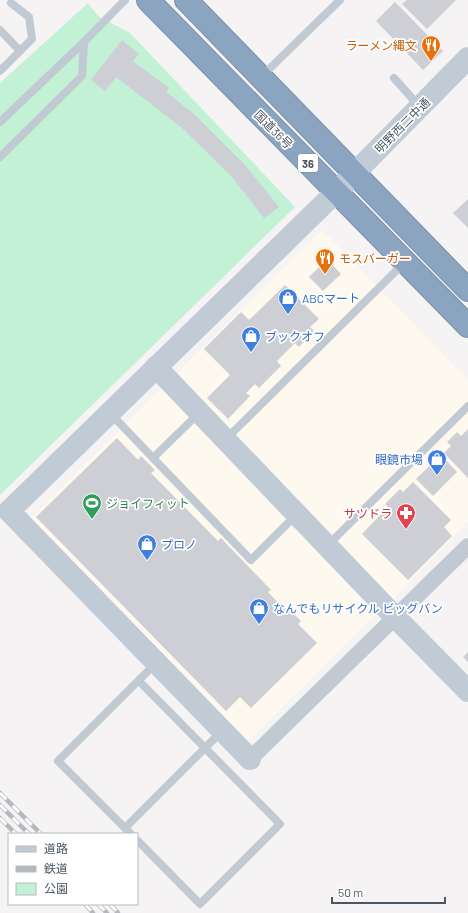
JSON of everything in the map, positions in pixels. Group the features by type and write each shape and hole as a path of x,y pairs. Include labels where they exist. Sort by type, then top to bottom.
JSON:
{"highway":[{"name":"国道36号","path":"148,0 468,326"},
{"name":"36","path":"186,0 468,290"}],"street":[{"name":"明野西二中通","path":"5,516 336,192 468,58"},
{"path":"156,367 396,618 468,691"},
{"path":"5,516 156,663 250,759 468,546"}],"lane":[{"path":"0,122 84,42 125,0"},
{"path":"261,77 340,0"},
{"path":"0,71 32,39 29,17 11,1"},
{"path":"0,30 20,51"},
{"path":"0,157 82,76 84,42"},
{"path":"394,78 420,106"},
{"path":"225,440 404,262"},
{"path":"327,546 468,406"},
{"path":"110,412 251,560 297,515"},
{"path":"153,458 199,413"},
{"path":"156,663 58,761 128,831 222,731"},
{"path":"138,841 200,904 280,824 139,681"}],"shaded area":[{"path":"322,230 468,380 468,521 403,588 247,742 31,518"}],"green space":[{"path":"88,3 98,16 130,33 295,207 0,495 0,83"}],"building":[{"path":"407,0 456,0 427,29 402,4"},
{"path":"395,2 443,51 423,70 376,21"},
{"path":"122,40 139,54 133,61 169,88 166,92 193,113 245,165 279,207 264,218 231,176 182,128 116,77 105,91 91,80"},
{"path":"468,199 468,228 453,213"},
{"name":"モスバーガー","path":"327,259 341,274 323,291 309,277"},
{"path":"285,285 319,319 310,327 314,331 299,347 295,343 277,361 281,366 259,388 255,384 246,393 250,396 228,419 207,398 230,375 204,349 241,312 249,320"},
{"path":"468,429 468,478 444,453 451,446 447,442 457,432 461,436"},
{"path":"117,438 138,460 141,456 155,470 151,473 218,541 221,538 271,590 268,592 284,609 287,607 301,621 298,624 317,643 251,708 240,697 226,711 36,517"},
{"name":"眼鏡市場","path":"441,455 457,472 433,496 416,479"},
{"name":"サツドラ","path":"413,482 451,520 444,527 452,536 408,580 362,534 388,507 385,504 400,489 403,492"},
{"path":"468,652 468,662 463,657"}],"railway":[{"path":"0,793 40,833"},
{"path":"0,805 28,833"},
{"path":"0,818 15,833"},
{"path":"86,905 93,913"},
{"path":"99,905 107,913"},
{"path":"111,905 118,913"}],"place":[{"name":"ラーメン縄文","path":"431,62"},
{"name":"モスバーガー","path":"325,275"},
{"name":"ABCマート","path":"288,315"},
{"name":"ブックオフ","path":"251,353"},
{"name":"眼鏡市場","path":"437,476"},
{"name":"ジョイフィット","path":"92,520"},
{"name":"サツドラ","path":"406,530"},
{"name":"プロノ","path":"147,561"},
{"name":"なんでもリサイクル ビッグバン","path":"259,625"}]}
